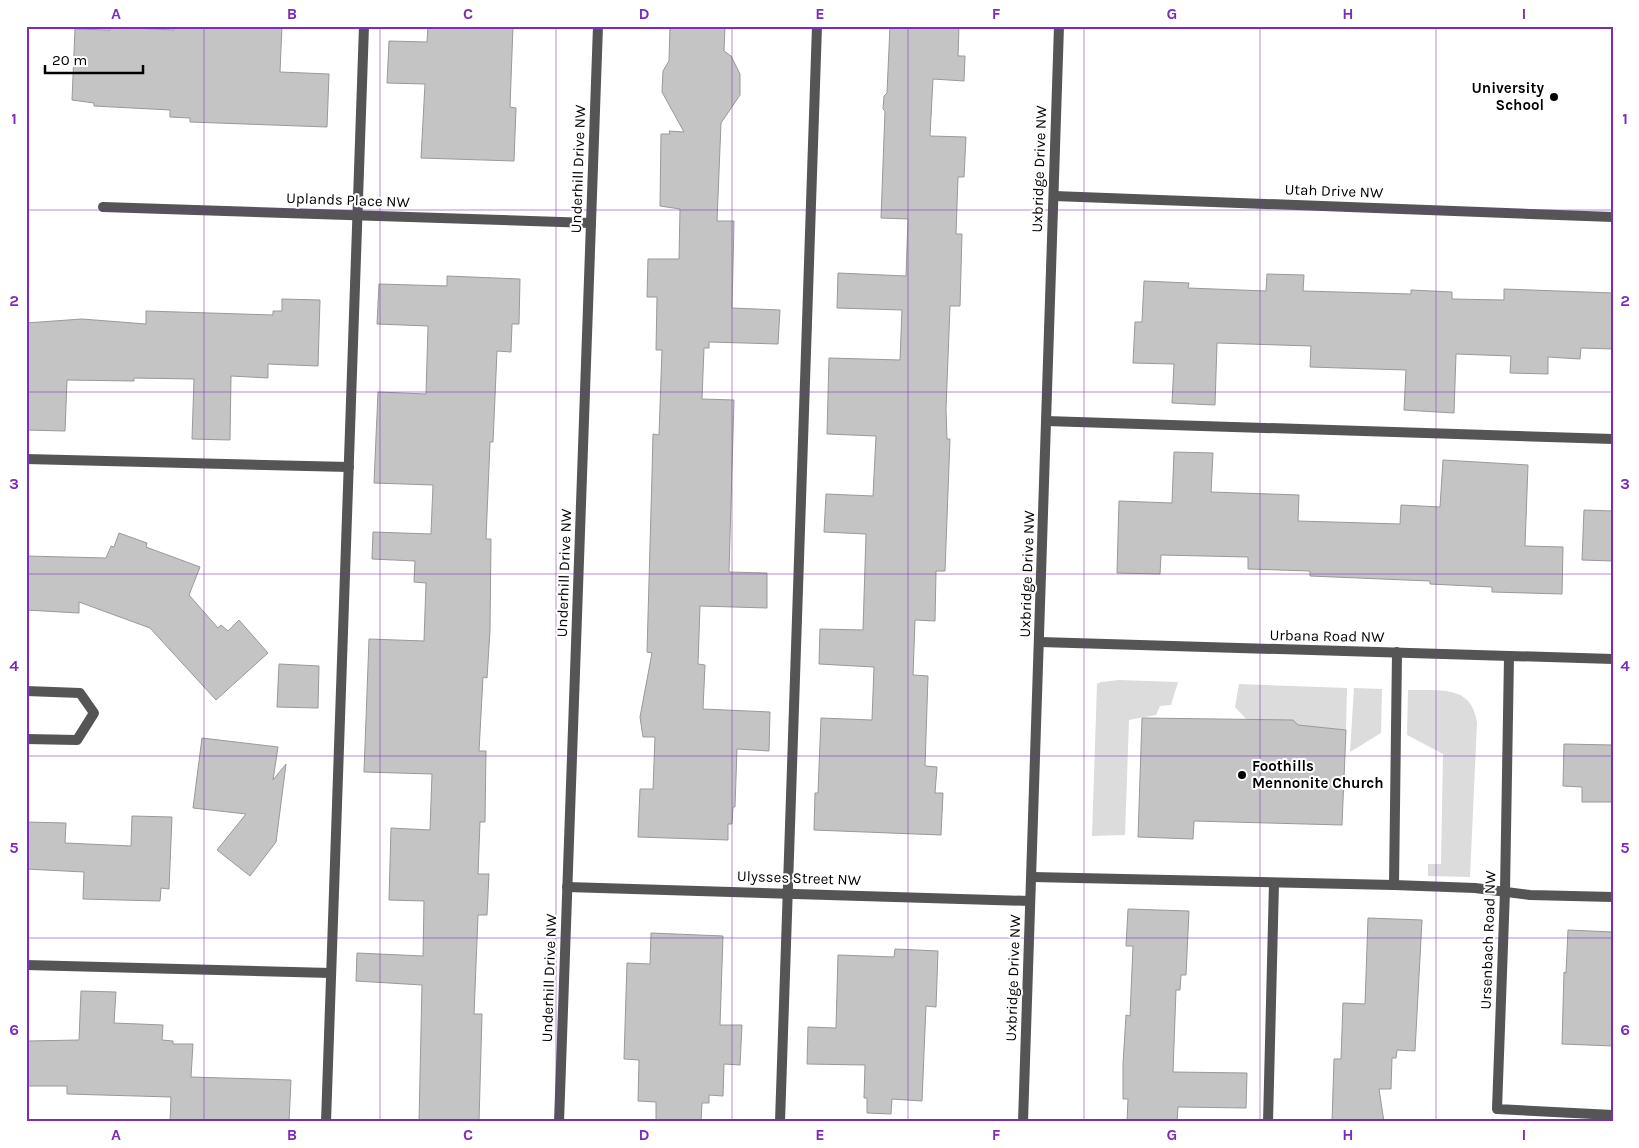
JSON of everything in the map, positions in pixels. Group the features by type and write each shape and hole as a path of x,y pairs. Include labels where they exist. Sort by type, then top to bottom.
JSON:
{"street":[{"path":"326,1122 364,26"},
{"name":"Underhill Drive NW","path":"559,1122 598,26"},
{"path":"780,1122 817,26"},
{"name":"Uxbridge Drive NW","path":"1023,1122 1059,26"},
{"name":"Utah Drive NW","path":"1054,196 1613,217"},
{"name":"Uplands Place NW","path":"104,207 591,223"},
{"path":"1046,421 1613,439"},
{"path":"26,459 349,467"},
{"name":"Urbana Road NW","path":"1040,642 1613,659"},
{"path":"1394,885 1397,652"},
{"name":"Ursenbach Road NW","path":"1509,657 1505,891 1497,1109 1613,1115"},
{"path":"26,691 80,692 94,713 77,740 26,739"},
{"path":"1032,877 1394,885 1505,891 1530,895 1613,897"},
{"path":"1268,1122 1274,883"},
{"name":"Ulysses Street NW","path":"567,887 788,892 1030,901"},
{"path":"26,965 331,973"}],"shaded area":[{"path":"1119,680 1178,682 1171,705 1160,706 1156,715 1129,720 1125,835 1092,836 1097,684"},
{"path":"1239,684 1347,688 1346,730 1298,725 1293,720 1247,720 1235,707"},
{"path":"1354,688 1382,689 1381,733 1350,752"},
{"path":"1408,690 1452,692 1461,696 1474,710 1477,723 1470,877 1428,876 1428,864 1441,864 1443,754 1407,735"}],"building":[{"path":"175,26 282,26 280,72 329,74 327,127 190,122 190,118 170,117 170,110 94,106 94,103 72,100 75,29 110,30 110,27 174,30"},
{"path":"428,26 513,26 510,107 516,108 514,161 421,158 425,84 387,83 389,41 427,42"},
{"path":"670,26 725,26 724,51 731,56 740,74 740,95 721,123 717,221 734,221 732,308 780,310 778,344 709,342 709,348 704,348 702,399 734,400 729,572 767,573 767,608 700,606 698,664 705,665 703,709 770,712 769,751 737,749 735,807 733,807 732,824 728,824 728,840 638,837 640,789 653,789 655,737 643,737 640,717 652,653 647,652 653,434 659,435 662,350 656,350 657,297 647,297 648,259 679,259 680,209 660,206 661,134 670,134 669,131 684,132 662,92 663,71 669,61"},
{"path":"890,26 959,26 958,56 965,56 964,81 933,79 930,136 966,137 964,177 958,177 956,234 962,234 960,306 950,306 946,409 947,439 950,439 945,571 936,571 935,621 915,620 913,675 928,676 925,766 937,767 935,793 943,793 941,835 814,830 815,793 818,793 821,718 872,720 874,667 819,664 820,629 863,630 866,534 824,532 826,494 873,496 876,436 827,434 829,358 900,360 902,310 837,308 838,273 906,276 908,219 881,218 885,111 883,109 884,96 887,93"},
{"path":"1267,274 1304,275 1303,291 1411,294 1411,290 1452,292 1452,299 1504,300 1504,289 1613,293 1613,349 1581,348 1580,359 1548,357 1548,374 1510,373 1511,356 1456,354 1454,413 1404,410 1406,370 1310,367 1311,346 1217,343 1215,405 1172,403 1174,364 1133,363 1135,322 1142,322 1144,281 1189,283 1188,288 1266,291"},
{"path":"447,276 520,279 519,324 512,324 511,352 497,351 493,442 490,442 486,539 491,539 490,630 487,678 483,677 479,751 486,751 485,822 480,822 478,874 489,874 487,915 478,915 474,1014 482,1014 479,1122 419,1122 422,985 356,981 357,953 423,956 424,901 389,900 391,828 430,830 432,774 364,772 369,639 424,641 426,583 414,582 415,561 372,559 373,532 431,534 433,485 374,483 378,392 426,394 428,326 377,324 379,284 447,286"},
{"path":"282,299 320,300 318,366 268,364 268,378 231,376 230,440 192,439 194,379 134,378 134,381 67,380 65,431 26,430 26,323 82,319 146,324 146,311 273,315 273,311 282,311"},
{"path":"1174,452 1213,453 1211,492 1299,495 1298,521 1400,524 1401,505 1440,507 1443,460 1528,465 1525,546 1563,547 1562,594 1492,592 1492,587 1430,584 1430,581 1310,576 1310,571 1248,569 1248,557 1161,555 1160,574 1117,573 1119,501 1172,503"},
{"path":"1584,510 1613,511 1613,561 1582,560"},
{"path":"119,533 147,543 146,547 200,567 189,595 218,628 221,625 228,631 239,620 268,653 216,700 150,628 79,602 79,613 26,610 26,556 106,558 111,546 114,547"},
{"path":"279,664 319,666 318,708 277,707"},
{"name":"Foothills Mennonite Church","path":"1142,718 1293,720 1298,725 1346,730 1342,825 1194,821 1193,839 1138,837"},
{"path":"202,738 278,747 273,780 286,764 276,842 250,876 217,850 246,814 193,808"},
{"path":"1564,744 1613,745 1613,802 1582,802 1582,787 1563,786"},
{"path":"132,816 172,817 169,889 161,888 160,901 83,899 84,872 26,869 26,822 66,823 65,843 131,846"},
{"path":"1128,909 1189,911 1186,975 1181,975 1180,990 1176,990 1173,1072 1247,1073 1246,1108 1178,1107 1177,1122 1127,1122 1128,1099 1123,1099 1123,1064 1126,1015 1130,1016 1133,946 1126,946"},
{"path":"1368,918 1422,920 1415,1051 1397,1050 1396,1058 1392,1058 1391,1089 1379,1089 1384,1122 1332,1122 1334,1059 1341,1059 1343,1003 1365,1004"},
{"path":"1568,930 1613,932 1613,1046 1562,1044 1564,972 1566,973"},
{"path":"651,933 723,936 720,1025 742,1025 740,1065 724,1064 723,1096 709,1095 709,1103 702,1103 701,1122 656,1122 656,1102 638,1101 639,1060 624,1059 627,963 650,964"},
{"path":"895,949 938,951 936,1007 926,1006 922,1101 892,1099 891,1114 867,1113 867,1098 864,1098 865,1065 807,1064 808,1027 836,1028 838,955 894,957"},
{"path":"81,991 116,992 114,1023 163,1025 162,1040 173,1041 173,1044 193,1044 191,1077 291,1080 289,1122 170,1122 171,1097 67,1094 67,1086 27,1086 28,1041 79,1040"}],"place":[{"name":"University School","path":"1554,97"},
{"name":"Foothills Mennonite Church","path":"1242,775"}]}
